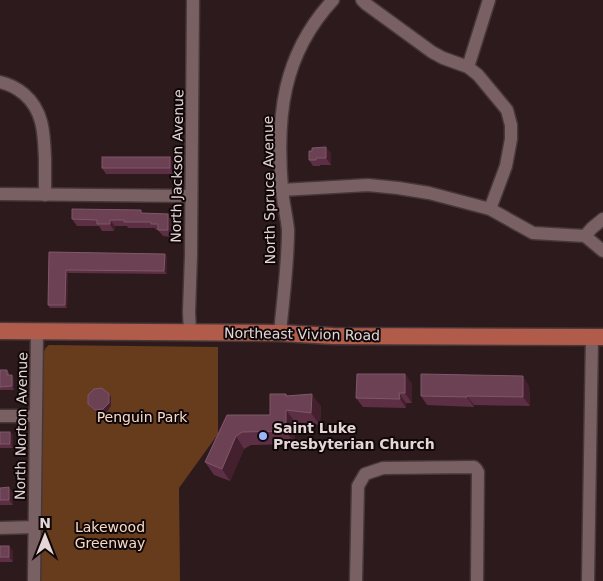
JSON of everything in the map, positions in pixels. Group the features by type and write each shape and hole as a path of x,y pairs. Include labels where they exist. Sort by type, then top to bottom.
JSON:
{"main road":[{"name":"Northeast Vivion Road","path":"0,331 280,333 333,336 598,337"}],"street":[{"name":"North Jackson Avenue","path":"190,333 188,312 192,196 193,0"},
{"name":"North Spruce Avenue","path":"280,333 288,228 282,190 280,160 284,96 303,43 314,24 333,0"},
{"path":"362,0 432,52 468,67 478,75 507,110 511,125 511,139 506,166 490,210"},
{"path":"468,67 489,0"},
{"path":"0,82 14,87 32,102 43,124 45,195"},
{"path":"282,190 368,185 429,193 490,210 533,233 585,236 603,251"},
{"path":"0,194 192,196"},
{"path":"585,236 603,219"},
{"name":"North Norton Avenue","path":"34,581 36,332"},
{"path":"588,581 598,337"},
{"path":"0,416 36,416"},
{"path":"356,581 358,486 365,474 383,468 480,466 478,472 477,581"},
{"path":"0,528 35,527"}],"green space":[{"name":"Penguin Park","path":"49,345 218,347 218,434 179,488 180,581 41,581 42,362 44,350"}],"building":[{"path":"326,147 326,158 309,160 309,151 312,151 312,148"},
{"path":"102,157 170,157 170,168 102,168"},
{"path":"72,209 141,210 141,213 168,214 168,230 158,230 158,224 151,224 151,222 110,220 110,224 97,224 97,220 72,219"},
{"path":"49,252 165,254 164,271 66,270 65,305 48,305"},
{"path":"0,370 7,370 7,375 12,375 12,386 0,387"},
{"path":"357,374 405,374 405,393 399,393 400,399 356,398"},
{"path":"421,374 523,376 523,397 421,396"},
{"path":"102,388 109,394 109,403 103,409 95,410 88,404 88,395 94,389"},
{"path":"270,394 286,394 286,396 312,394 311,413 286,410 286,431 242,432 236,436 222,469 205,462 227,415 270,415"},
{"path":"0,432 10,432 10,444 0,444"},
{"path":"9,487 9,500 0,500 0,488"},
{"path":"0,546 9,546 9,557 0,557"}],"place":[{"name":"Saint Luke Presbyterian Church","path":"263,436"}],"park label":[{"name":"Lakewood Greenway","path":"110,536"}]}
